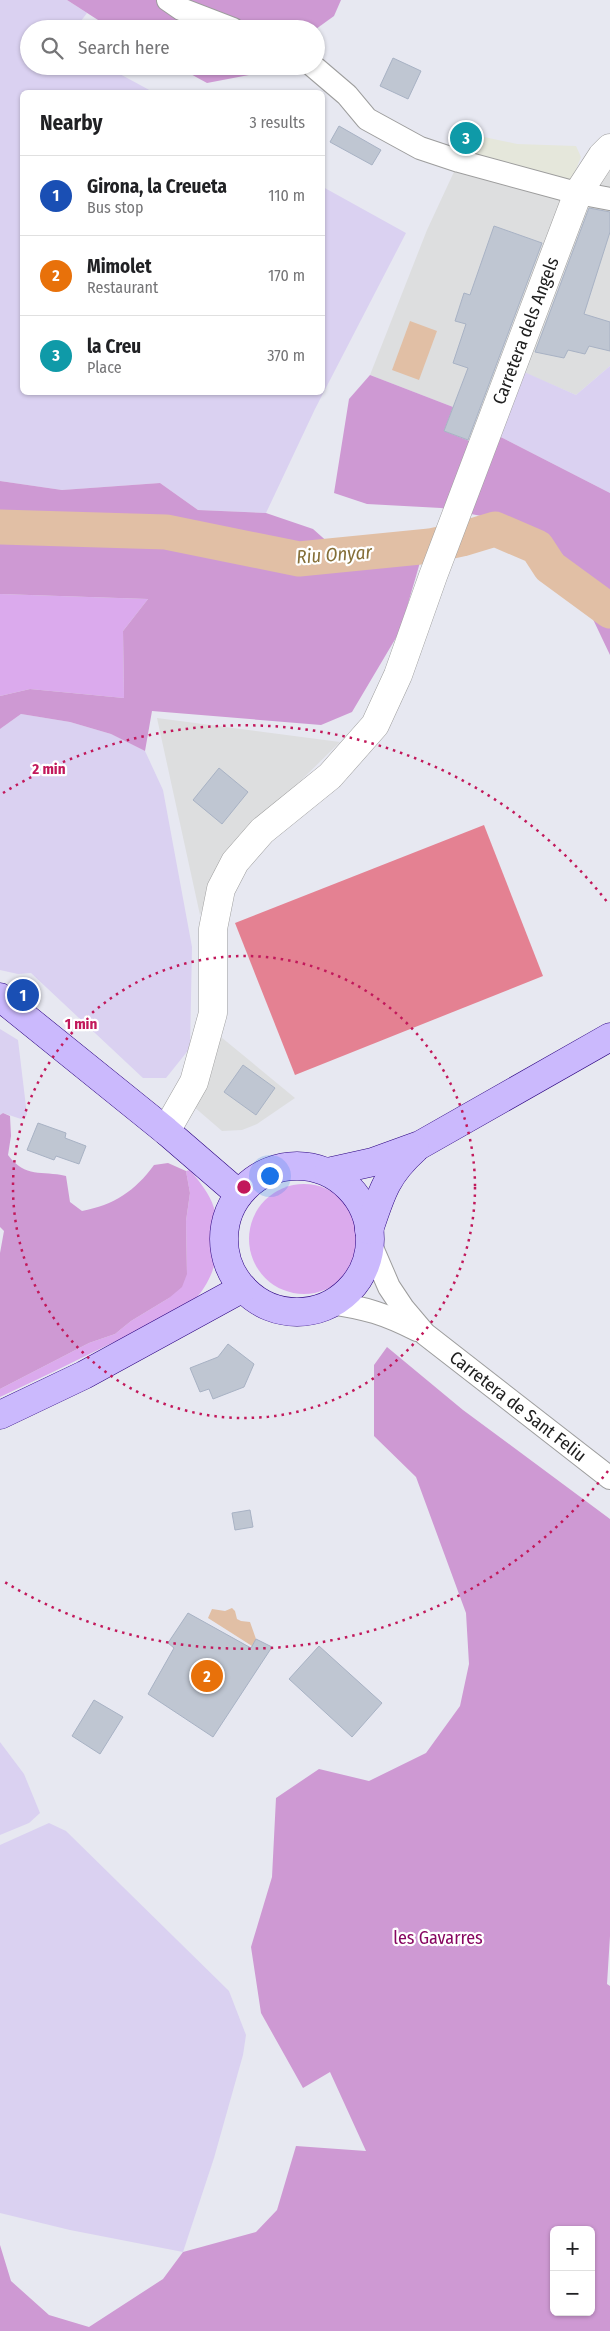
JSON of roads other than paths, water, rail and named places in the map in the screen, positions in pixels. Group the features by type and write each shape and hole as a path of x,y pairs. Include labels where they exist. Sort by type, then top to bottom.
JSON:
{"main road":[{"path":"0,997 166,1131 239,1194"},
{"path":"328,1172 373,1162 420,1144 610,1037"},
{"path":"369,1237 362,1207 348,1186 328,1172 304,1166 280,1168 257,1177 239,1194 228,1214 224,1230 224,1248 230,1269 243,1288 261,1302 283,1310 307,1311 331,1303 350,1288 358,1278 368,1255 369,1237 385,1185 399,1163 420,1144"},
{"path":"0,1415 84,1375 243,1288"}],"street":[{"path":"168,0 180,9 209,20"},
{"path":"323,75 348,95 367,119 420,148 459,161 578,193 610,199"},
{"name":"Carretera dels Angels","path":"166,1131 194,1082 213,1013 213,929 221,889 235,862 262,831 330,776 375,725 398,675 421,609 578,193 602,156 610,148"},
{"name":"Carretera de Sant Feliu","path":"369,1237 389,1286 403,1308 425,1334"},
{"name":"Carretera de Sant Feliu","path":"331,1303 366,1308 393,1318 425,1334 610,1478"}],"waterway":[{"name":"Riu Onyar","path":"0,527 166,532 299,559 430,546 495,529 537,547 550,567 610,611"}],"place":[{"name":"la Creu","path":"466,138"},
{"name":"Girona, la Creueta","path":"23,995"},
{"name":"Mimolet","path":"207,1676"}],"park label":[{"name":"les Gavarres","path":"438,1938"}]}
